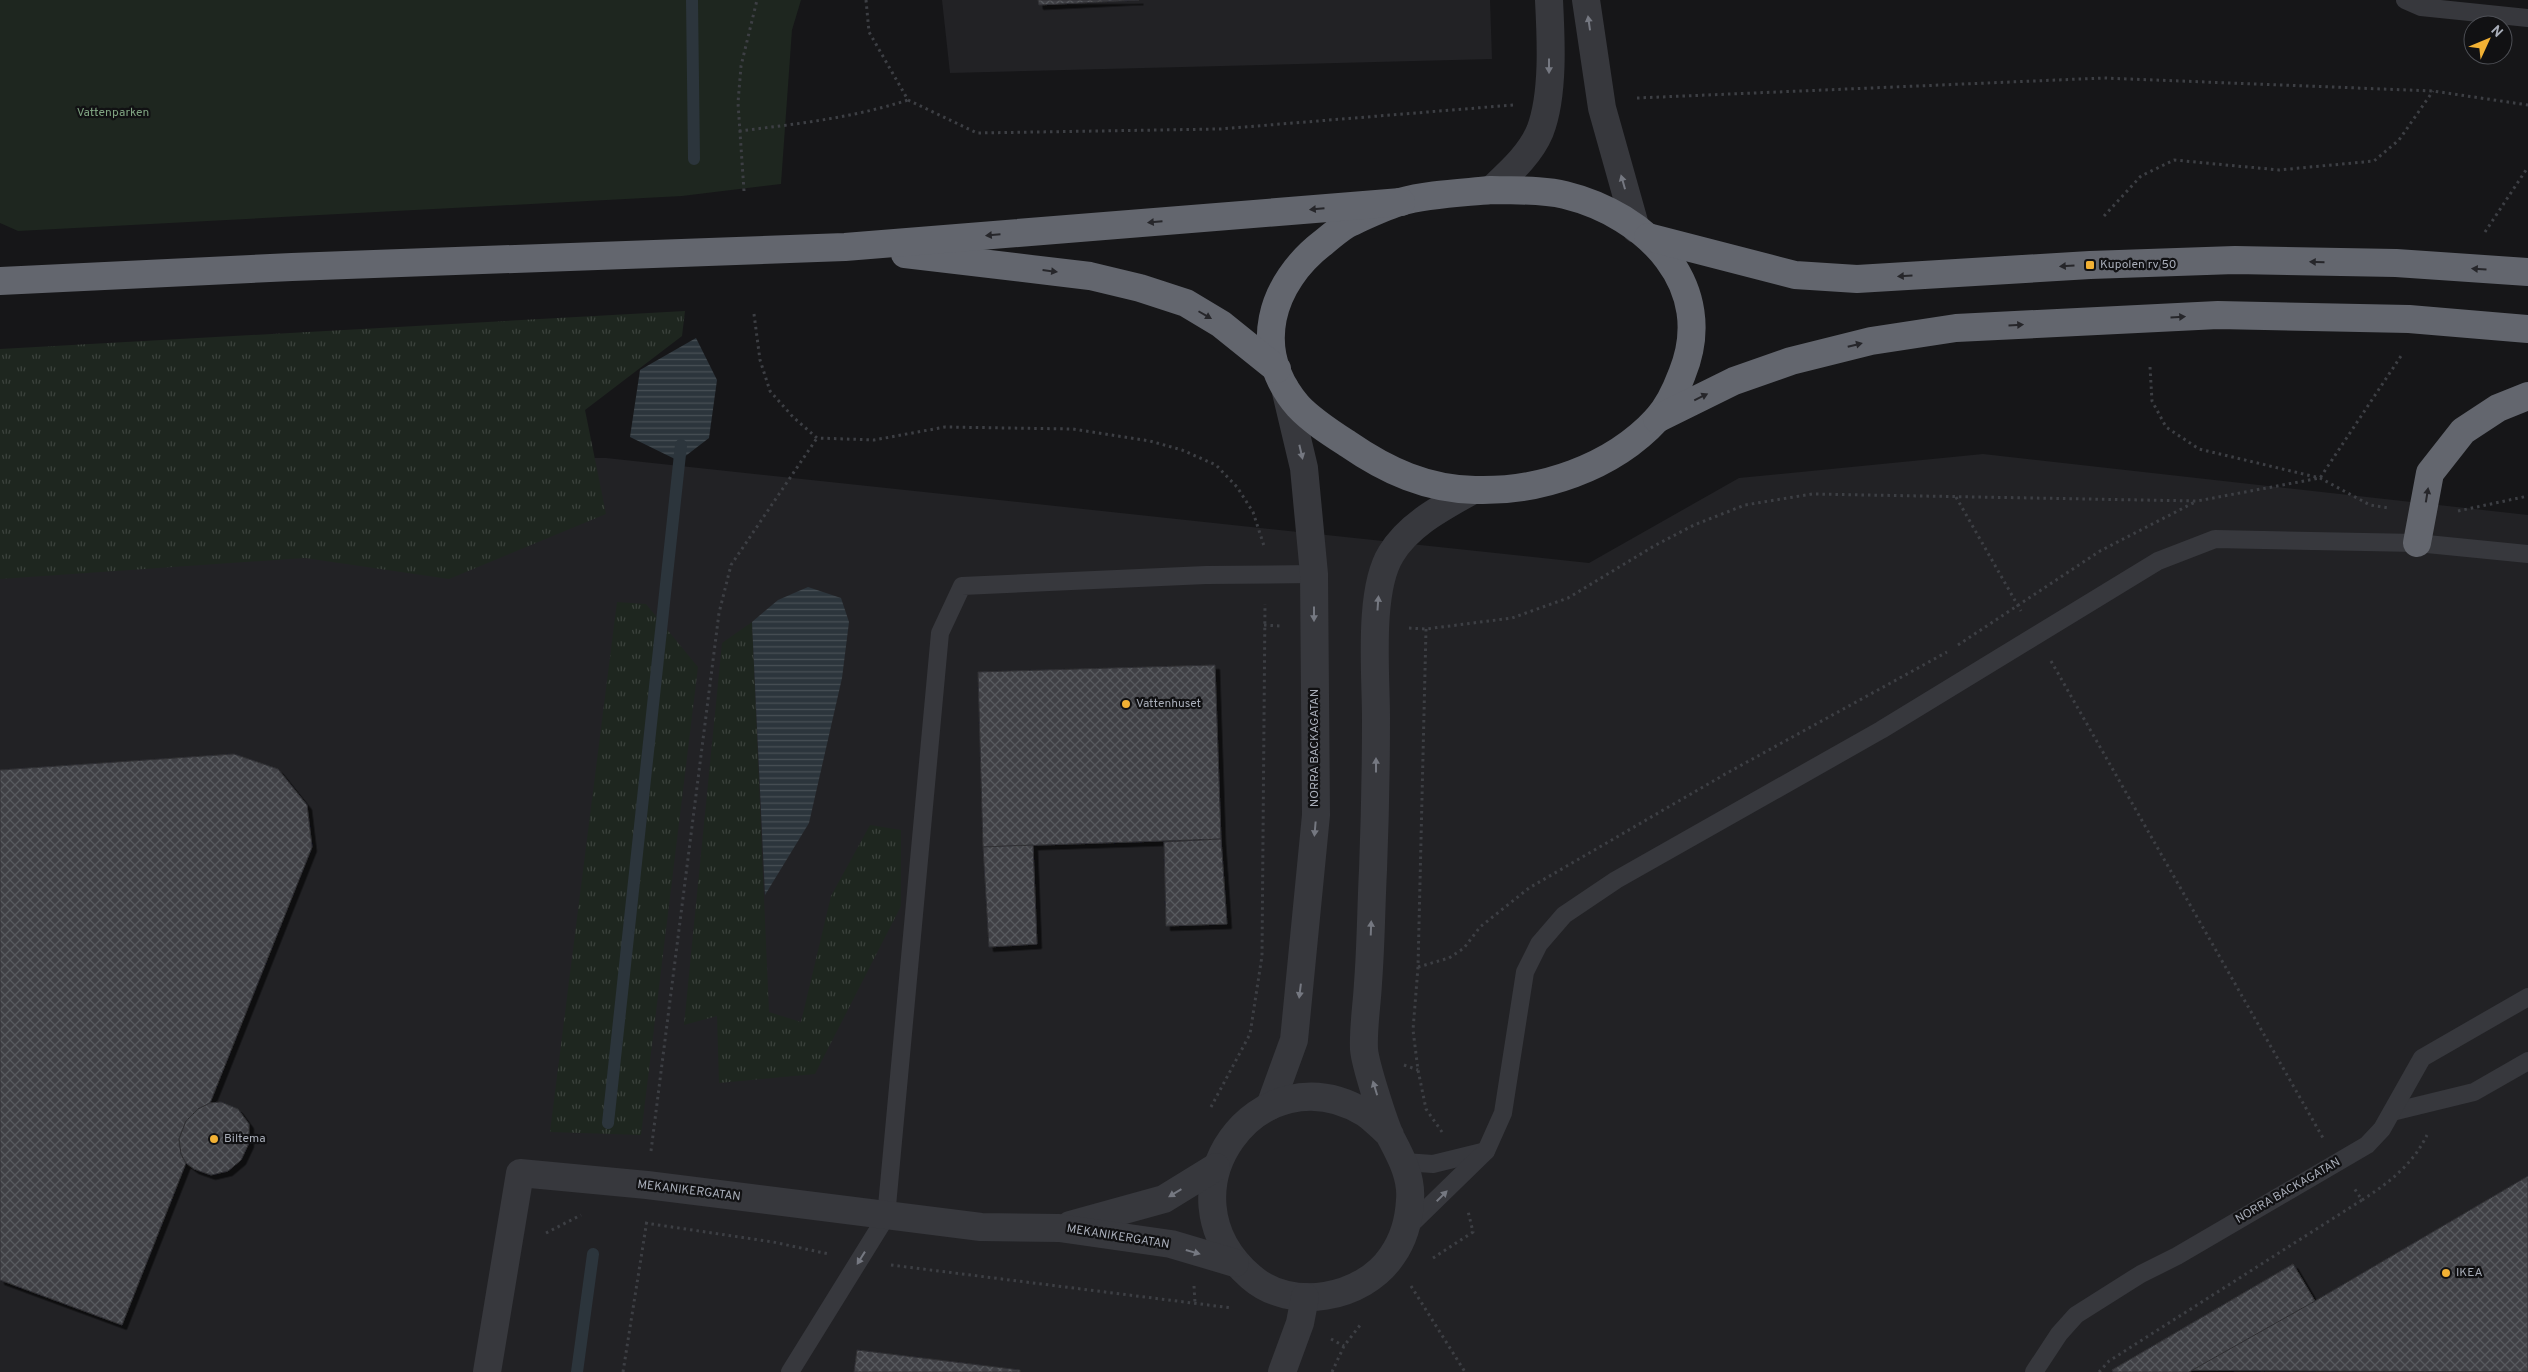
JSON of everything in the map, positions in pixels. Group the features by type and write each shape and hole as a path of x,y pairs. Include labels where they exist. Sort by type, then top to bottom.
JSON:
{"highway":[{"path":"0,281 292,267 845,247 1401,202 1491,190 1564,195 1601,207 1641,233 1663,251 1676,268 1686,287 1691,307 1692,329 1690,350 1674,393 1658,419"},
{"path":"1401,202 1349,223 1308,254 1294,269 1283,287 1275,307 1272,327 1272,348 1281,378 1298,405 1313,420 1373,461 1404,477 1433,485 1473,490 1504,489 1543,483 1583,469 1612,454 1658,419 1734,381 1791,361 1871,341 1956,328 2218,315 2409,319 2528,330"},
{"path":"1641,233 1795,275 1857,279 2090,265 2235,260 2396,263 2528,272"},
{"path":"845,247 1090,276 1140,288 1186,304 1221,324 1281,378"},
{"path":"2417,542 2430,473 2463,431 2498,408 2528,396"}],"street":[{"path":"1491,190 1522,160 1540,132 1545,112 1549,78 1549,0"},
{"path":"1586,0 1602,108 1641,233"},
{"name":"NORRA BACKAGATAN","path":"1270,1106 1294,1040 1316,815 1314,574 1304,468 1281,378"},
{"path":"1390,1135 1365,1113 1335,1100 1302,1098 1270,1106 1246,1121 1228,1142 1216,1167 1211,1200 1218,1234 1235,1263 1255,1281 1279,1292 1306,1297 1338,1294 1367,1280 1391,1258 1406,1229 1411,1196 1404,1162 1390,1135 1364,1051 1376,810 1376,627 1379,581 1390,555 1408,532 1426,518 1473,490"},
{"name":"MEKANIKERGATAN","path":"1059,1228 1164,1199 1216,1167"},
{"name":"MEKANIKERGATAN","path":"488,1372 520,1173 646,1185 886,1217 981,1227 1059,1228 1171,1244 1190,1252 1235,1263"},
{"path":"1282,1372 1300,1323 1306,1297"}],"lane":[{"path":"2405,0 2421,7 2528,18"},
{"path":"1406,1229 1486,1151 1503,1113 1525,972 1539,944 1564,915 1616,880 1881,730 2158,561 2215,539 2417,542 2528,554"},
{"path":"790,1372 886,1217 940,633 962,586 1268,574 1314,574"},
{"name":"NORRA BACKAGATAN","path":"2034,1372 2059,1334 2076,1315 2141,1274 2177,1256 2367,1145 2382,1129 2422,1058 2528,997"},
{"path":"2392,1112 2474,1092 2528,1061"},
{"path":"1404,1162 1433,1164 1486,1151"}],"path":[{"path":"744,191 738,103 741,66 757,0"},
{"path":"866,0 869,32 908,100 977,133 1220,129 1518,104"},
{"path":"1636,98 2104,78 2432,91 2528,105"},
{"path":"2104,216 2141,176 2174,160 2279,170 2374,161 2399,140 2432,91"},
{"path":"740,131 825,121 869,112 908,100"},
{"path":"2485,232 2528,167"},
{"path":"754,314 760,360 770,391 793,417 817,438 874,440 945,427 1073,429 1150,440 1182,450 1216,465 1237,487 1253,512 1263,542 1268,574 1264,625 1262,956 1250,1034 1208,1112"},
{"path":"1376,627 1426,629 1512,618 1568,598 1694,524 1744,505 1812,494 2197,501 2320,478 2403,353"},
{"path":"2150,367 2152,401 2166,427 2200,449 2320,478"},
{"path":"623,1372 647,1223 646,1185 718,614 731,566 817,438"},
{"path":"1956,497 2336,1162 2362,1200 2109,1361 2099,1372"},
{"path":"1418,967 1450,958 1464,948 1480,927 1529,888 1726,773 1954,648 2017,604 2100,551 2197,501"},
{"path":"1264,625 1314,628"},
{"path":"1426,629 1418,967 1413,1030 1418,1070 1426,1109 1444,1135 1452,1158"},
{"path":"1428,1262 1472,1232 1458,1179"},
{"path":"1190,1252 1195,1304"},
{"path":"1410,1284 1465,1372"},
{"path":"1332,1372 1344,1346 1365,1319"}],"shaded area":[{"path":"942,0 1490,0 1492,59 950,73"},
{"path":"696,338 717,380 709,438 679,461 630,437 640,370"},
{"path":"1983,454 2528,515 2528,1372 0,1372 0,457 606,458 1589,563 1739,478"},
{"path":"808,587 841,598 849,622 842,678 809,823 765,895 752,622 778,600"}],"green space":[{"name":"Vattenparken","path":"0,0 801,0 792,30 781,184 682,196 18,231 0,223"},
{"path":"685,311 682,336 585,410 606,514 449,579 305,558 0,579 0,349"},
{"path":"617,602 646,604 698,667 641,1135 550,1132"},
{"path":"752,622 769,1012 801,1022 831,896 870,825 901,830 901,906 815,1074 719,1083 717,1016 684,1025 722,643"}],"building":[{"path":"1038,0 1139,0 1039,5"},
{"path":"1215,665 1221,839 983,847 978,672"},
{"path":"234,754 278,769 307,805 312,847 210,1103 198,1109 186,1121 179,1139 181,1154 186,1163 122,1325 0,1280 0,770"},
{"path":"1221,839 1227,924 1166,926 1164,842"},
{"path":"1033,845 1037,944 989,947 983,847"},
{"path":"221,1102 238,1109 249,1124 249,1143 241,1160 228,1171 211,1175 194,1169 186,1163 181,1154 179,1139 186,1121 198,1109 210,1103"},
{"name":"IKEA","path":"2528,1176 2528,1372 2112,1370 2293,1264 2315,1301"},
{"path":"2293,1264 2315,1301 2189,1372 2113,1372 2112,1370"},
{"path":"857,1350 1020,1370 1020,1372 854,1372"}],"waterway":[{"path":"692,0 694,159"},
{"path":"608,1123 681,445"},
{"path":"577,1372 593,1254"}],"place":[{"name":"Kupolen rv 50","path":"2090,265"},
{"name":"Vattenhuset","path":"1126,704"},
{"name":"Biltema","path":"214,1139"},
{"name":"IKEA","path":"2446,1273"}]}
